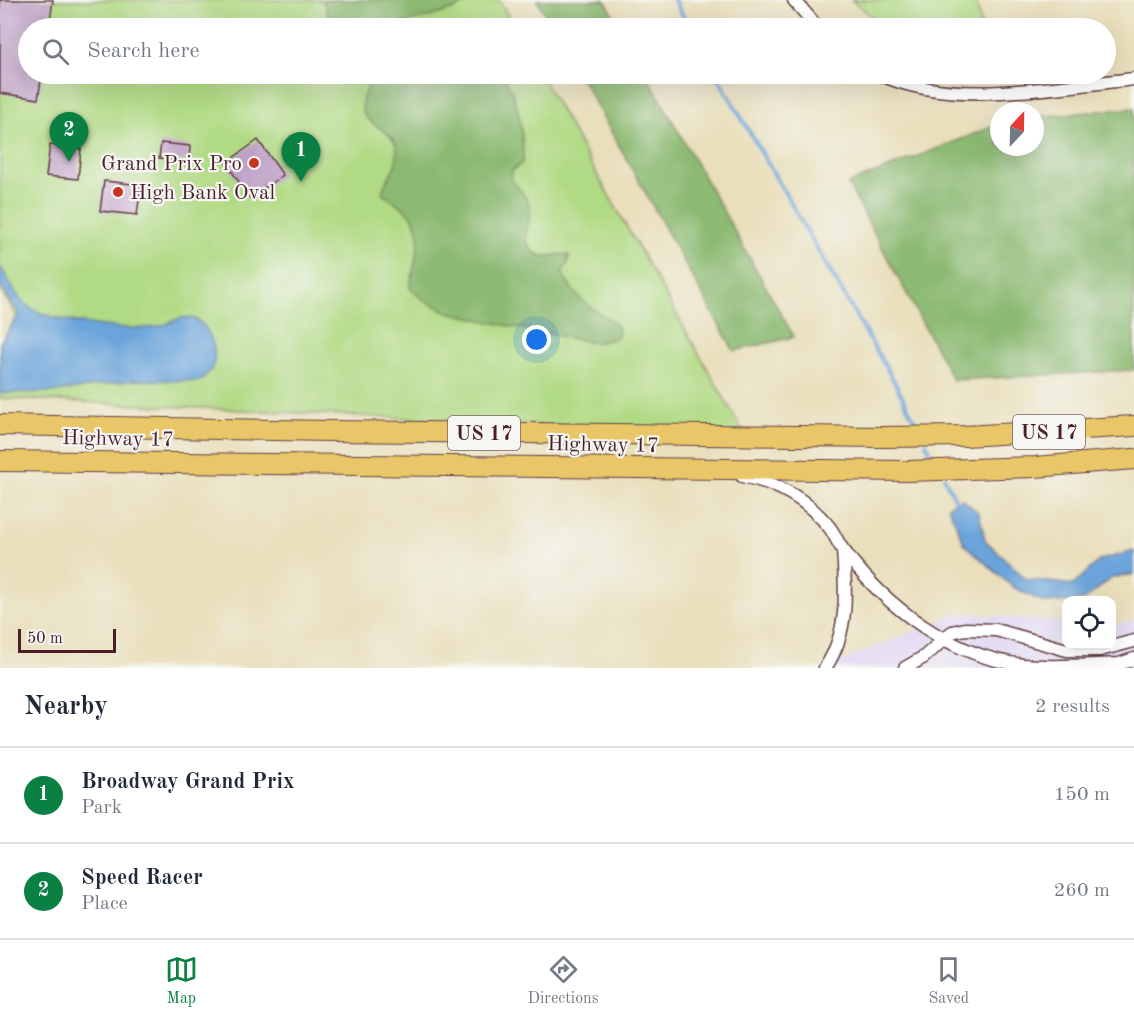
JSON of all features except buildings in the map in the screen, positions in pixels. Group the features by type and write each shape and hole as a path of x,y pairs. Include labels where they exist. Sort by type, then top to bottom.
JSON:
{"highway":[{"name":"Highway 17","path":"0,425 330,431 883,436 965,436 1134,426"},
{"name":"Highway 17","path":"0,461 907,471 984,470 1134,459"}],"street":[{"path":"794,0 809,18"},
{"path":"1116,81 1134,79"},
{"path":"908,84 946,90 1000,92 1082,84"},
{"path":"704,469 756,479 781,487 811,507 830,528 843,550 875,587 911,618 980,655 1022,665 1043,667 1114,666 1134,659"},
{"path":"825,668 835,649 843,623 846,595 843,550"},
{"path":"905,668 924,657 952,632 981,627 1067,650 1100,650 1134,642"}],"shaded area":[{"path":"959,613 1062,622 1062,650 1116,650 1116,625 1134,620 1134,668 824,668"}],"green space":[{"path":"0,0 499,0 509,18 18,18 18,84 546,84 745,435 0,398 0,346 18,318 0,290"},
{"path":"323,0 470,0 461,6 425,18 329,18"},
{"path":"537,0 605,0 615,18 547,18"},
{"path":"852,0 976,0 980,18 873,18"},
{"path":"508,84 517,105 523,162 512,171 511,180 524,194 530,207 526,235 528,245 531,250 541,256 569,255 568,263 562,272 567,282 580,299 616,326 619,330 617,338 595,343 448,312 424,300 410,288 418,244 416,223 398,204 382,194 396,163 397,151 394,141 372,123 362,110 363,99 369,85"},
{"path":"585,84 652,84 794,337 734,351"},
{"path":"1134,108 1134,370 953,380 848,184 990,128 990,156 1044,156 1044,116"}],"water":[{"path":"0,266 16,294 25,304 40,313 73,321 127,328 156,327 183,318 192,318 204,326 211,339 214,355 212,369 200,381 132,380 57,392 0,393 0,343 19,314 0,285"},
{"path":"962,499 979,513 985,540 1026,579 1073,585 1100,560 1134,551 1134,574 1112,578 1089,596 1062,596 1062,602 1045,603 1013,587 965,545 948,506"}],"waterway":[{"path":"674,0 684,18"},
{"path":"722,84 895,383 920,431"},
{"path":"926,443 936,463"},
{"path":"944,477 958,505"}],"place":[{"name":"Speed Racer","path":"69,162"},
{"name":"Grand Prix Pro","path":"254,163"},
{"name":"Broadway Grand Prix","path":"301,182"},
{"name":"High Bank Oval","path":"118,192"}]}
